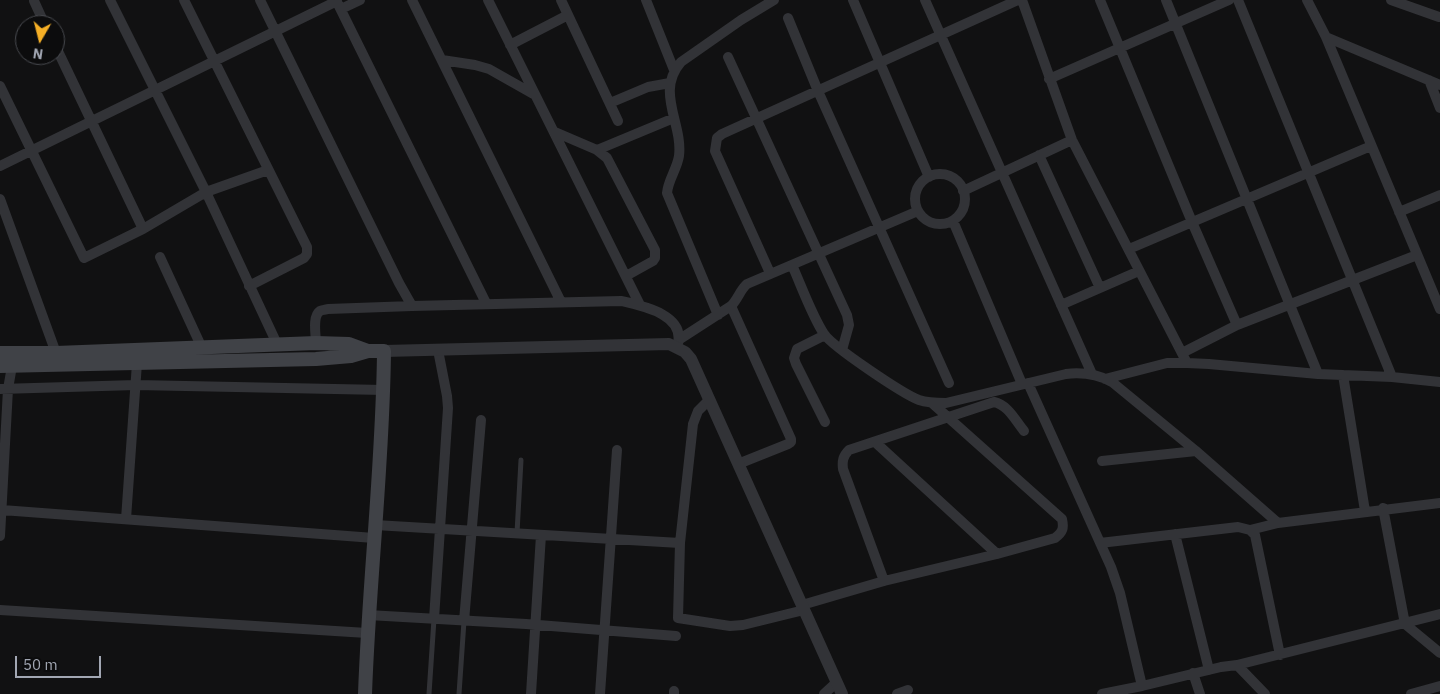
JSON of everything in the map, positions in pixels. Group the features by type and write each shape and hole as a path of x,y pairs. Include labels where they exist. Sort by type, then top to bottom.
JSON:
{"main road":[{"path":"0,353 278,346 316,343 349,344 368,350 384,351 384,390 368,615 365,694"},
{"path":"6,366 316,359 351,356 368,350"}],"street":[{"path":"110,0 206,192 278,346"},
{"path":"184,0 308,251 304,258 249,286"},
{"path":"260,0 412,306"},
{"path":"0,166 275,30 338,4 360,0"},
{"path":"412,0 561,302"},
{"path":"488,0 640,305"},
{"path":"561,0 618,121"},
{"path":"646,0 674,70"},
{"path":"852,0 929,177"},
{"path":"925,0 1092,374"},
{"path":"770,274 715,151 717,138 722,134 757,120 1020,0 1072,140 1187,363"},
{"path":"1100,0 1192,222 1238,324"},
{"path":"1166,0 1318,374"},
{"path":"1049,80 1229,0"},
{"path":"1238,0 1392,377"},
{"path":"1307,0 1326,37 1440,309"},
{"path":"1391,0 1439,17"},
{"path":"34,1 40,15"},
{"path":"718,315 667,193 679,156 670,96 670,83 674,70 681,62 769,1"},
{"path":"338,4 486,303"},
{"path":"510,45 568,15"},
{"path":"788,18 818,91 949,383"},
{"path":"1326,37 1440,85"},
{"path":"728,57 847,315 849,326 842,350"},
{"path":"442,60 489,69 535,95"},
{"path":"64,65 143,229"},
{"path":"1430,80 1440,108"},
{"path":"610,103 648,87 670,83"},
{"path":"0,86 84,258 143,229 206,192 268,170"},
{"path":"597,150 674,118"},
{"path":"555,132 597,150 607,158 656,254 653,261 626,276"},
{"path":"964,191 1072,140"},
{"path":"1128,249 1371,146"},
{"path":"1039,156 1100,288"},
{"path":"937,174 953,178 964,191 964,207 953,221 938,224 930,222 918,211 915,204 915,195 918,188 929,177 937,174"},
{"path":"1399,212 1440,195"},
{"path":"0,199 56,353"},
{"path":"384,351 678,343 737,301 743,287 747,284 918,211"},
{"path":"953,221 1025,383 1100,543 1120,593 1142,686"},
{"path":"1182,353 1238,324 1417,254"},
{"path":"160,257 202,348"},
{"path":"792,264 825,335 842,350 904,393 919,400 932,403 946,403 1066,374 1080,372 1092,374 1112,382 1196,451 1278,523"},
{"path":"1061,306 1139,270"},
{"path":"316,343 315,320 317,314 328,309 486,303 621,301 659,312 671,320 677,330 678,343 691,359 840,688 824,694"},
{"path":"731,306 791,439 791,442 788,444 738,464"},
{"path":"825,335 797,349 794,358 826,422"},
{"path":"434,619 448,408 438,350"},
{"path":"126,519 137,363"},
{"path":"1105,379 1167,363 1187,363 1440,382"},
{"path":"0,536 6,366"},
{"path":"1343,375 1365,511"},
{"path":"4,389 136,385 384,390"},
{"path":"709,400 698,411 693,424 680,543 678,618 730,626 756,623 884,581 997,554 1055,538 1062,533 1064,527 1062,519 932,403"},
{"path":"884,581 843,469 842,461 849,450 994,402 1006,407 1024,431"},
{"path":"464,621 481,420"},
{"path":"875,442 997,554"},
{"path":"600,694 618,450"},
{"path":"1102,461 1196,451"},
{"path":"1100,543 1238,527 1250,530 1278,523 1382,508 1440,503"},
{"path":"1382,508 1405,624 1440,653"},
{"path":"2,510 126,519 375,531 440,529 680,543"},
{"path":"1250,530 1254,534 1280,655"},
{"path":"1175,534 1209,670"},
{"path":"531,694 541,535"},
{"path":"0,610 367,633"},
{"path":"1102,694 1131,691 1142,686 1280,655 1440,614"},
{"path":"368,615 535,624 676,636"},
{"path":"1238,665 1265,694"},
{"path":"1192,674 1200,694"},
{"path":"1411,694 1440,686"},
{"path":"897,694 908,690"}],"lane":[{"path":"517,533 521,460"},
{"path":"429,694 434,619"},
{"path":"459,694 464,621"}]}
